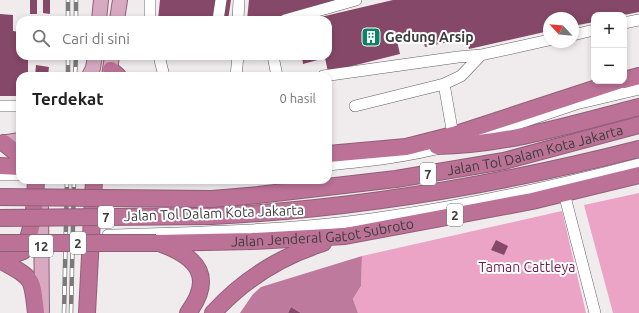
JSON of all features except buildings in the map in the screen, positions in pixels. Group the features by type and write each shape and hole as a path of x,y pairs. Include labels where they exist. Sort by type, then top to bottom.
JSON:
{"highway":[{"path":"627,79 639,76"},
{"path":"452,140 610,84"},
{"path":"332,151 406,147 452,140 516,137 639,107"},
{"name":"Jalan Tol Dalam Kota Jakarta","path":"0,197 212,198 258,195 396,179 504,161 639,125"},
{"path":"2,143 16,153"},
{"name":"Jalan Tol Dalam Kota Jakarta","path":"0,218 212,216 277,213 386,201 556,170 639,149"},
{"path":"0,166 16,167"},
{"name":"Jalan Jenderal Gatot Subroto","path":"0,243 157,243 252,241 345,236 564,193 639,175"},
{"path":"0,259 23,251 31,235 35,210 36,184"},
{"path":"88,312 94,184"},
{"path":"213,313 239,287 271,265 299,251 345,236"},
{"path":"157,243 176,250 191,259 199,273 202,284 200,295 188,313"},
{"path":"0,259 26,275 32,284 36,313"}],"main road":[{"path":"99,16 101,0"},
{"path":"118,16 120,0"},
{"path":"91,72 94,60"},
{"path":"2,143 16,141"},
{"name":"12","path":"40,184 42,313"}],"street":[{"path":"150,0 150,16"},
{"path":"219,16 221,0"},
{"path":"238,0 238,16"},
{"path":"299,16 356,0"},
{"path":"627,22 639,20"},
{"path":"579,34 591,31"},
{"path":"332,75 481,55 543,41"},
{"path":"355,106 444,84 461,76 481,55"},
{"path":"160,60 163,72"},
{"path":"236,72 238,60"},
{"path":"274,60 276,72"},
{"path":"444,84 452,140"},
{"path":"332,165 398,157 576,104 639,89"},
{"path":"0,106 15,106"},
{"path":"108,235 287,227 385,217 493,198 639,164"},
{"path":"0,175 16,175"},
{"path":"564,193 570,210 595,313"}],"green space":[{"path":"639,193 639,313 613,313 584,205"},
{"name":"Taman Cattleya","path":"562,211 586,313 358,313 353,299 361,286 362,256"}],"shaded area":[{"path":"362,256 361,286 353,299 358,313 301,313 291,307 288,313 240,313 253,294 261,287"}],"railway":[{"path":"68,0 68,16"},
{"path":"76,0 76,16"},
{"path":"68,60 68,72"},
{"path":"75,72 76,60"},
{"path":"64,313 67,184"},
{"path":"71,313 74,184"}],"place":[{"name":"Gedung Arsip","path":"371,37"}]}
